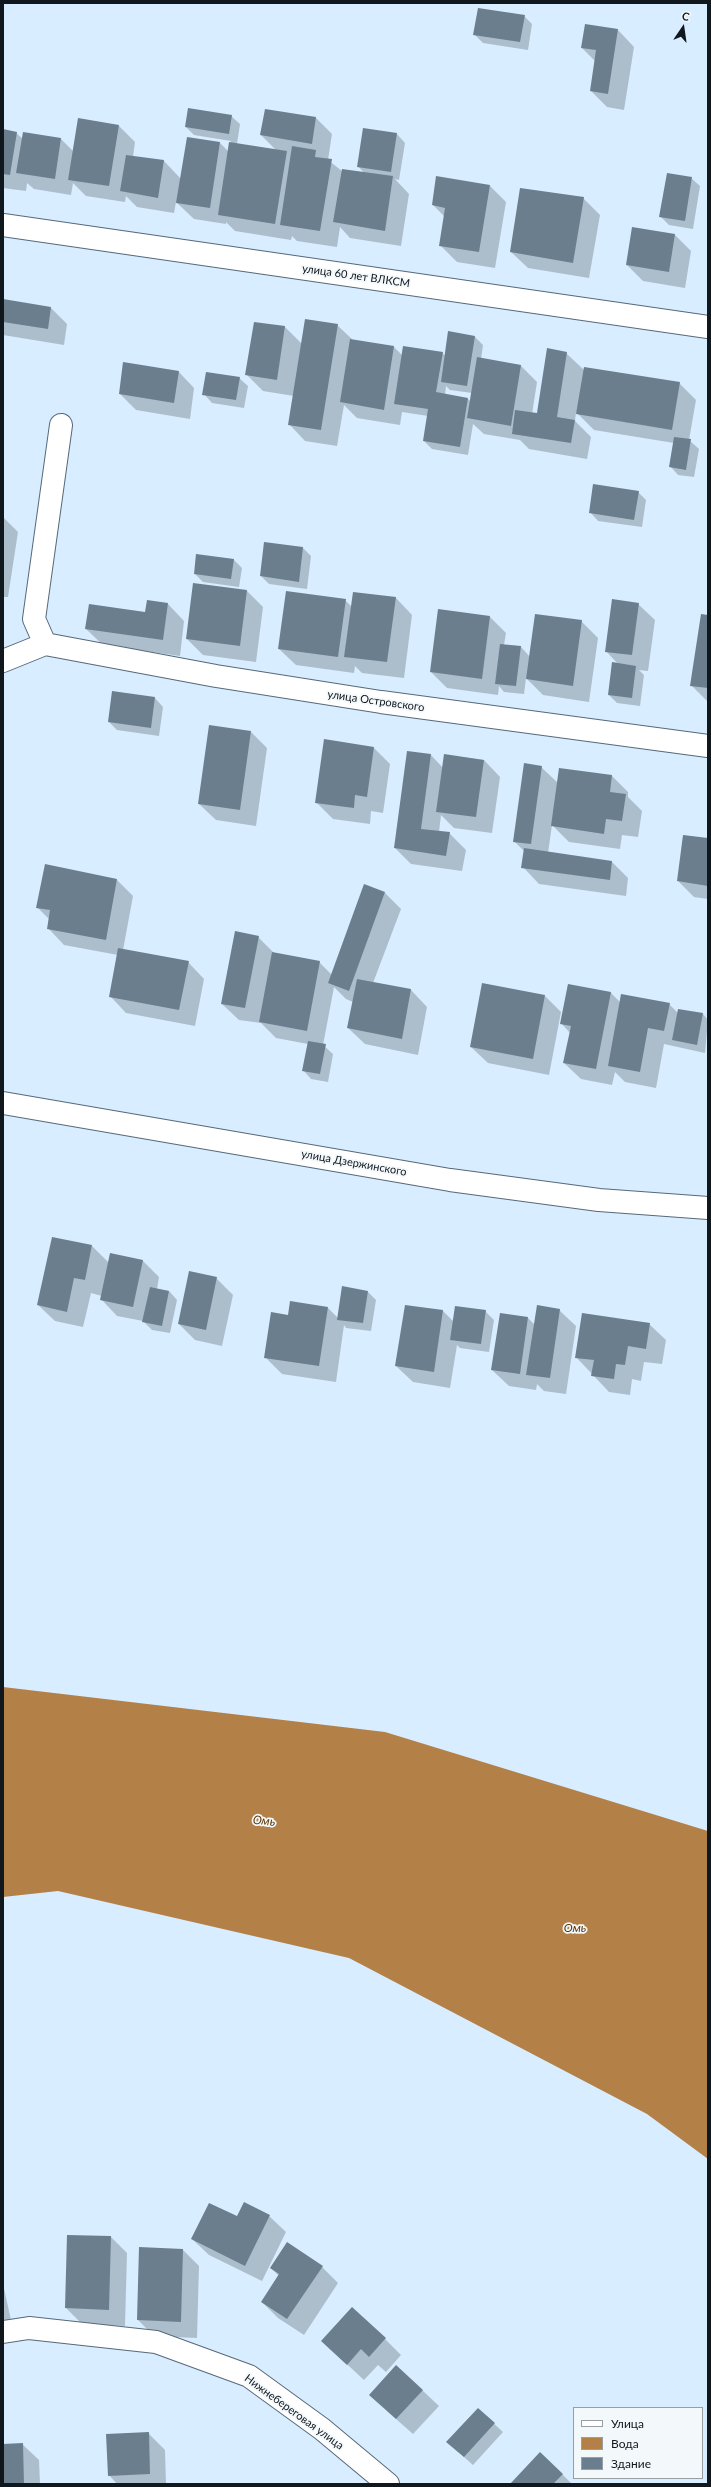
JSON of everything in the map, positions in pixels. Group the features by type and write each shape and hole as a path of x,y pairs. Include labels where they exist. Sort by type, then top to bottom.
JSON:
{"street":[{"name":"улица 60 лет ВЛКСМ","path":"3,225 708,327"},
{"path":"3,661 45,644 34,619 61,425"},
{"name":"улица Островского","path":"45,644 216,676 381,702 708,746"},
{"name":"улица Дзержинского","path":"3,1103 450,1180 599,1200 708,1208"},
{"name":"Нижнебереговая улица","path":"3,2332 29,2328 156,2342 249,2376 322,2429 388,2484"}],"water":[{"name":"Омь","path":"3,1687 385,1732 708,1831 708,2159 647,2114 349,1958 58,1891 3,1897"}],"building":[{"path":"478,8 525,15 520,42 473,35"},
{"path":"585,24 618,29 608,94 590,91 596,50 581,48"},
{"path":"188,108 232,115 229,134 185,127"},
{"path":"265,109 316,117 312,144 260,135"},
{"path":"78,118 119,125 109,186 68,180"},
{"path":"363,128 397,133 391,172 357,167"},
{"path":"3,129 17,132 10,175 3,174"},
{"path":"23,132 61,138 55,179 16,173"},
{"path":"187,137 220,142 210,208 176,203"},
{"path":"229,142 287,151 275,224 218,215"},
{"path":"292,146 316,150 315,157 332,159 320,231 280,225"},
{"path":"126,155 164,160 158,198 120,191"},
{"path":"342,169 393,176 385,231 333,222"},
{"path":"667,173 692,177 685,221 659,217"},
{"path":"436,176 490,185 479,252 439,246 445,208 432,205"},
{"path":"520,188 584,197 573,263 510,252"},
{"path":"632,227 675,234 669,272 626,265"},
{"path":"3,299 51,307 48,329 3,322"},
{"path":"305,319 338,324 321,430 288,425"},
{"path":"254,322 285,326 277,380 245,375"},
{"path":"448,331 475,336 467,386 441,382"},
{"path":"350,339 394,346 384,410 340,402"},
{"path":"403,346 443,352 436,392 468,398 460,447 423,441 428,409 394,404"},
{"path":"547,348 567,352 557,417 575,420 571,443 512,434 515,410 537,413"},
{"path":"477,357 521,365 511,426 467,418"},
{"path":"123,362 179,371 174,403 119,394"},
{"path":"584,367 680,382 672,430 576,414"},
{"path":"206,372 240,377 236,400 202,395"},
{"path":"674,437 691,439 686,470 669,467"},
{"path":"593,484 639,491 634,520 589,513"},
{"path":"264,542 303,547 299,582 260,576"},
{"path":"196,554 234,559 231,579 194,574"},
{"path":"193,583 247,590 240,646 186,639"},
{"path":"286,591 346,599 338,657 278,649"},
{"path":"353,592 396,597 387,662 344,657"},
{"path":"612,599 639,603 632,655 605,652"},
{"path":"147,600 168,603 163,640 85,629 89,604 145,612"},
{"path":"438,609 490,616 482,679 430,672"},
{"path":"535,614 582,620 573,686 526,679"},
{"path":"701,614 708,615 708,688 690,686"},
{"path":"500,644 521,646 516,686 495,684"},
{"path":"612,662 636,666 632,698 608,695"},
{"path":"112,691 155,697 151,728 108,722"},
{"path":"209,725 251,731 240,810 198,804"},
{"path":"324,739 374,747 367,797 355,795 354,808 315,803"},
{"path":"407,751 431,754 421,829 450,832 446,856 394,848"},
{"path":"444,754 484,760 476,817 436,812"},
{"path":"524,763 542,766 531,844 513,842"},
{"path":"559,768 612,775 610,792 626,794 622,821 606,819 604,834 551,826"},
{"path":"683,835 708,838 708,886 677,881"},
{"path":"524,848 612,861 610,880 521,868"},
{"path":"45,864 117,879 106,940 47,929 50,910 36,908"},
{"path":"364,884 385,892 349,991 328,983"},
{"path":"235,931 259,936 245,1008 221,1004"},
{"path":"118,948 189,961 179,1010 109,997"},
{"path":"272,952 320,961 307,1031 259,1022"},
{"path":"357,979 411,989 402,1039 347,1028"},
{"path":"482,983 545,995 533,1059 470,1047"},
{"path":"568,984 611,992 596,1069 563,1063 571,1026 560,1024"},
{"path":"621,994 670,1003 664,1031 648,1028 640,1072 608,1066"},
{"path":"678,1009 703,1013 697,1045 672,1040"},
{"path":"308,1041 326,1044 320,1074 302,1071"},
{"path":"52,1237 92,1245 85,1280 74,1278 67,1312 37,1305"},
{"path":"110,1253 143,1260 133,1307 100,1300"},
{"path":"189,1271 217,1277 206,1330 178,1324"},
{"path":"342,1286 368,1291 363,1323 337,1320"},
{"path":"150,1287 169,1291 162,1326 142,1322"},
{"path":"290,1301 328,1307 319,1366 264,1358 271,1312 288,1315"},
{"path":"405,1305 443,1310 434,1372 395,1366"},
{"path":"537,1305 560,1309 550,1378 526,1375"},
{"path":"455,1306 486,1310 481,1344 450,1340"},
{"path":"500,1313 528,1317 520,1374 491,1370"},
{"path":"582,1313 650,1323 646,1349 628,1346 625,1365 616,1364 614,1379 591,1376 594,1360 575,1358"},
{"path":"244,2202 270,2215 245,2266 191,2239 209,2203 237,2216"},
{"path":"67,2235 111,2236 109,2310 65,2308"},
{"path":"287,2242 323,2266 287,2319 261,2302 279,2274 270,2268"},
{"path":"139,2247 183,2249 181,2322 137,2320"},
{"path":"352,2307 386,2338 369,2357 361,2349 347,2365 321,2341"},
{"path":"396,2365 423,2390 396,2419 369,2395"},
{"path":"478,2408 495,2423 464,2457 446,2442"},
{"path":"149,2432 150,2474 108,2476 106,2434"},
{"path":"23,2443 24,2484 3,2484 3,2444"},
{"path":"540,2452 563,2474 553,2484 510,2484"}]}
